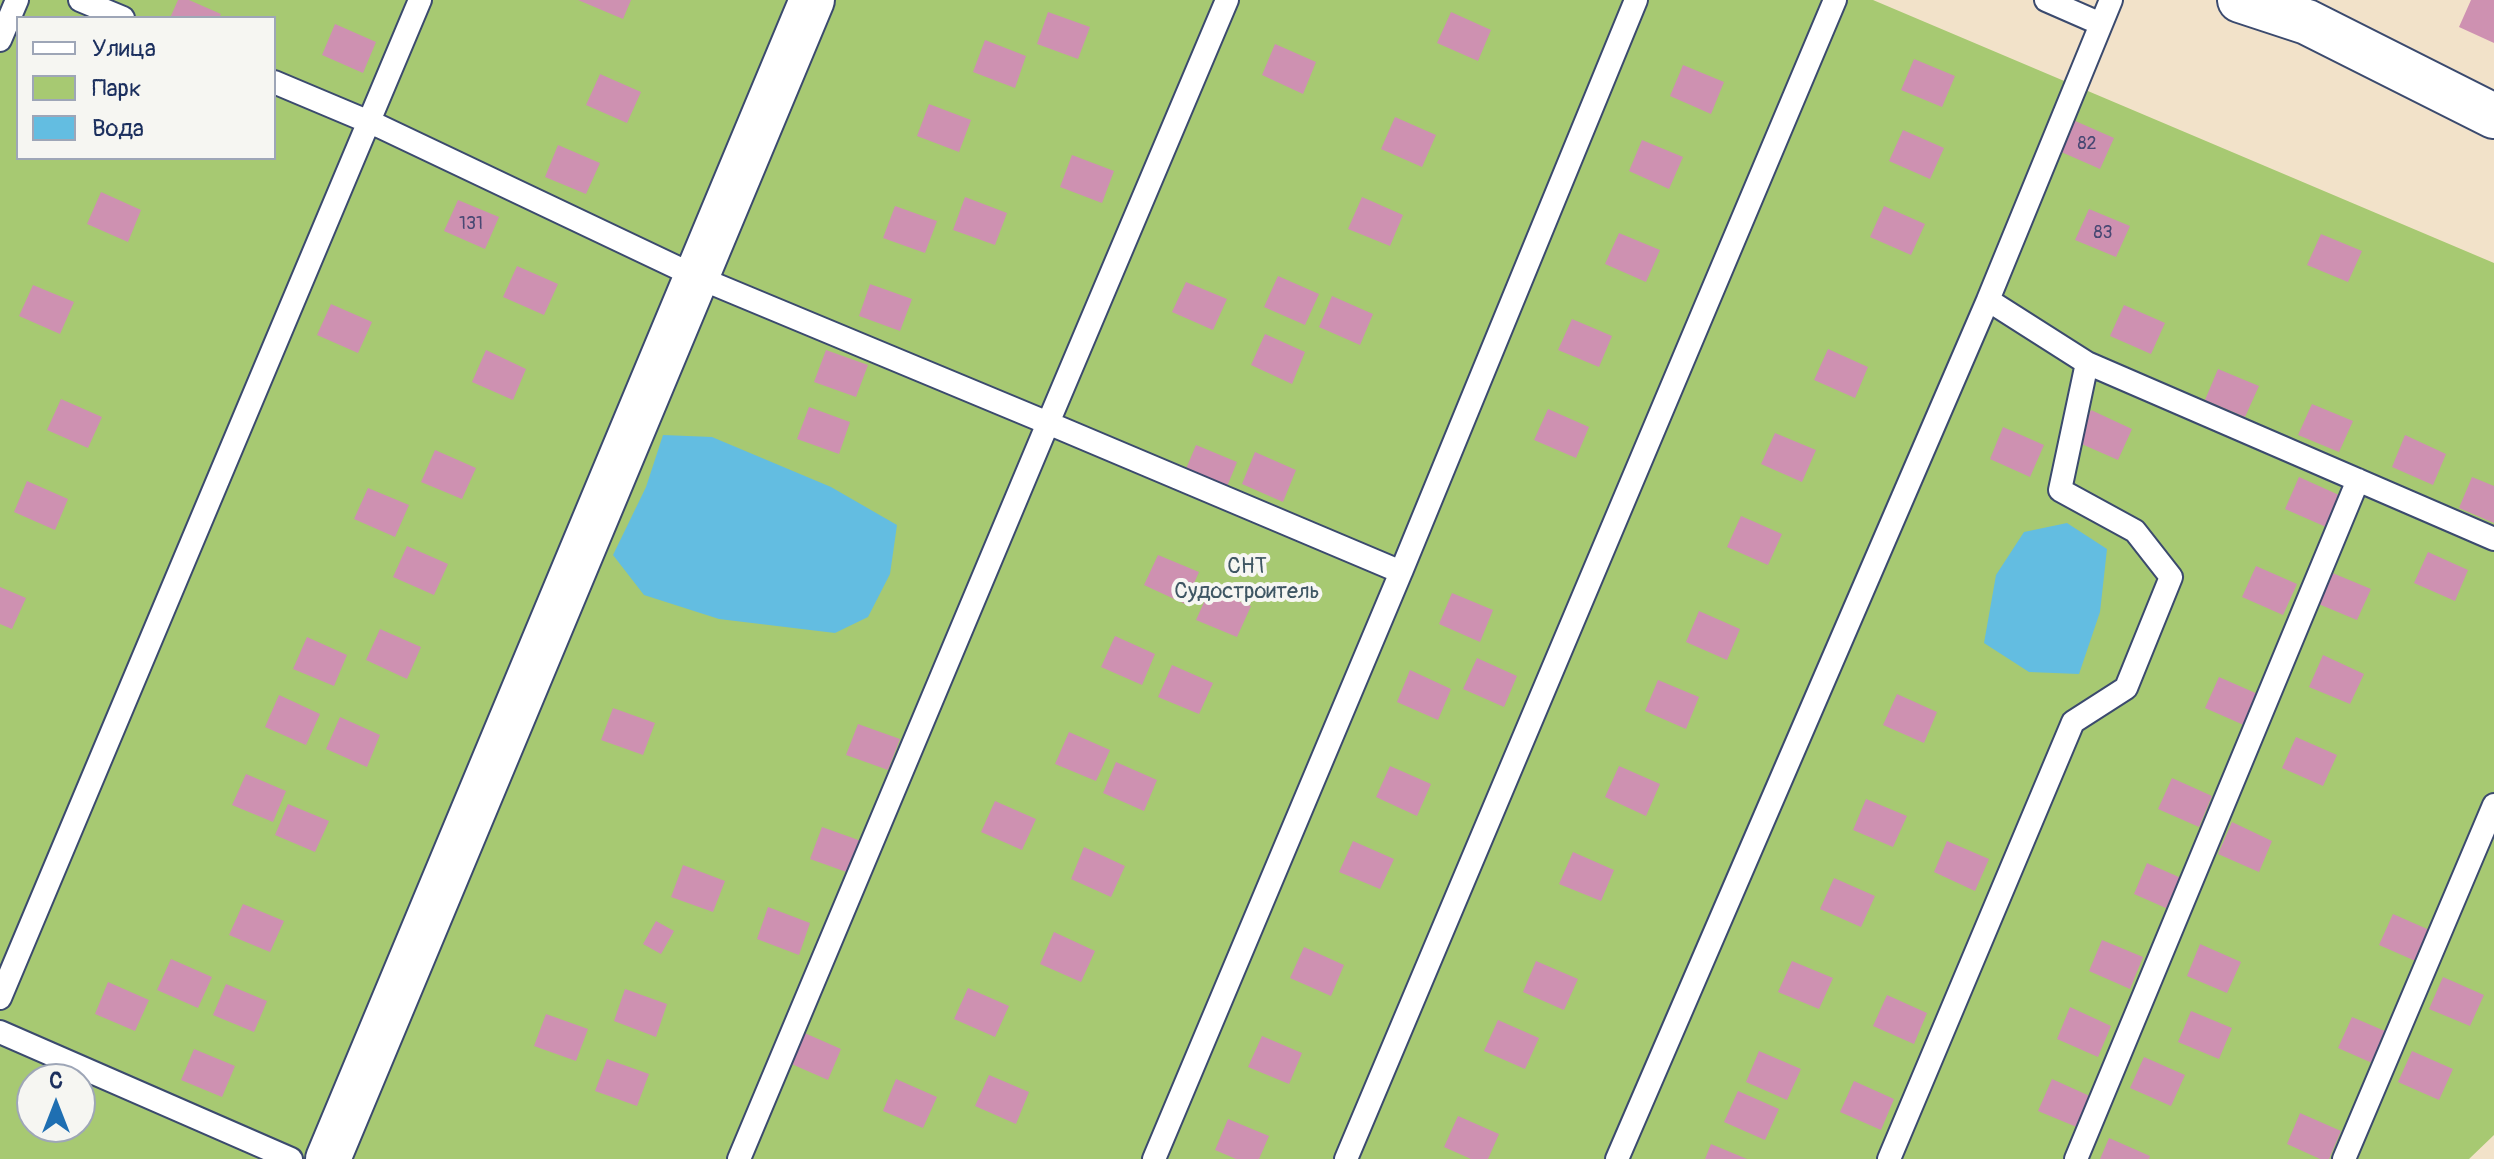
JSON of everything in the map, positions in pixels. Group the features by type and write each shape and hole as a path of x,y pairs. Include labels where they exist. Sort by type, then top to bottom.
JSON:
{"street":[{"path":"328,1159 812,0"},
{"path":"2240,0 2307,22 2494,116"}],"lane":[{"path":"0,40 17,0"},
{"path":"80,0 118,16"},
{"path":"0,998 420,0"},
{"path":"739,1159 1227,0"},
{"path":"1154,1159 1401,572 1636,0"},
{"path":"1346,1159 1835,0"},
{"path":"2046,0 2101,24"},
{"path":"1617,1159 1988,300 2111,0"},
{"path":"276,83 369,122 697,277 1401,572"},
{"path":"1988,300 2087,363 2494,539"},
{"path":"1889,1159 2073,722 2126,688 2171,577 2135,531 2060,490 2087,363"},
{"path":"2076,1159 2358,480"},
{"path":"2344,1159 2494,805"},
{"path":"0,1032 291,1159"}],"green space":[{"name":"СНТ Судостроитель","path":"0,0 1873,0 2494,263 2494,1135 2469,1159 0,1159"}],"water":[{"path":"663,435 712,437 831,487 897,525 890,574 868,617 835,633 719,619 644,595 613,555 646,487"},
{"path":"2067,523 2107,549 2100,612 2079,674 2029,672 1984,643 1996,575 2024,532"}],"building":[{"path":"178,0 189,0 221,14 220,16 171,16"},
{"path":"578,0 631,0 623,19"},
{"path":"2471,0 2494,0 2494,43 2459,27"},
{"path":"1048,12 1090,27 1078,59 1037,44"},
{"path":"1451,12 1491,30 1478,61 1437,43"},
{"path":"335,24 376,42 363,73 322,55"},
{"path":"985,40 1026,56 1015,88 973,72"},
{"path":"1275,44 1316,62 1303,94 1262,75"},
{"path":"1914,59 1955,76 1942,107 1901,90"},
{"path":"1683,65 1724,82 1711,114 1670,96"},
{"path":"600,74 641,92 627,123 586,105"},
{"path":"929,104 971,120 959,152 917,136"},
{"path":"1395,117 1436,135 1422,167 1381,149"},
{"path":"2073,120 2114,138 2100,169 2059,151"},
{"path":"1903,130 1944,148 1930,179 1889,161"},
{"path":"1642,140 1683,157 1669,189 1629,171"},
{"path":"558,145 600,163 586,194 545,177"},
{"path":"1072,155 1114,171 1102,203 1060,187"},
{"path":"101,192 141,210 128,242 87,224"},
{"path":"965,197 1007,213 995,245 953,230"},
{"path":"1362,197 1403,215 1390,246 1348,229"},
{"path":"458,200 499,217 485,249 444,231"},
{"path":"895,206 937,221 925,253 883,238"},
{"path":"1884,206 1925,224 1911,255 1870,237"},
{"path":"2089,209 2130,226 2116,257 2075,240"},
{"path":"1619,233 1660,250 1646,282 1605,264"},
{"path":"2321,234 2362,251 2348,282 2307,265"},
{"path":"517,266 558,284 544,315 503,297"},
{"path":"1278,276 1319,294 1305,325 1264,307"},
{"path":"1186,282 1227,299 1213,330 1172,312"},
{"path":"870,284 912,299 900,331 859,316"},
{"path":"33,285 74,302 60,334 19,316"},
{"path":"1332,296 1373,314 1360,345 1319,327"},
{"path":"331,304 372,322 358,353 317,335"},
{"path":"2124,305 2165,323 2151,354 2110,336"},
{"path":"1572,319 1612,336 1599,367 1558,350"},
{"path":"1265,334 1305,352 1292,384 1251,365"},
{"path":"1828,349 1868,367 1855,398 1814,380"},
{"path":"486,350 526,369 513,400 472,382"},
{"path":"826,350 868,365 856,397 814,382"},
{"path":"2218,369 2259,386 2245,417 2205,400"},
{"path":"61,399 102,417 88,448 47,430"},
{"path":"2312,404 2353,421 2339,452 2298,435"},
{"path":"809,407 850,422 839,454 797,439"},
{"path":"1548,409 1589,427 1576,458 1534,440"},
{"path":"2091,410 2132,429 2118,460 2077,442"},
{"path":"2003,427 2044,445 2030,477 1990,459"},
{"path":"1775,433 1816,450 1802,482 1761,464"},
{"path":"2405,435 2446,454 2433,485 2392,467"},
{"path":"1196,445 1237,462 1224,494 1183,476"},
{"path":"435,450 476,468 462,499 421,482"},
{"path":"1255,452 1296,470 1283,502 1242,484"},
{"path":"2299,477 2339,495 2326,527 2285,509"},
{"path":"2472,477 2494,486 2494,523 2459,508"},
{"path":"27,481 68,499 55,530 14,512"},
{"path":"368,488 409,505 395,537 354,519"},
{"path":"1741,516 1782,534 1768,565 1727,547"},
{"path":"407,546 448,564 434,595 393,577"},
{"path":"2428,552 2468,570 2455,601 2414,583"},
{"path":"1158,555 1199,572 1185,604 1144,585"},
{"path":"2256,566 2297,584 2283,615 2242,597"},
{"path":"2330,572 2371,589 2357,620 2316,603"},
{"path":"0,587 26,598 12,629 0,624"},
{"path":"1210,589 1251,606 1237,637 1196,620"},
{"path":"1452,593 1493,610 1480,642 1439,624"},
{"path":"1699,611 1740,629 1727,660 1686,642"},
{"path":"380,629 421,647 407,679 366,660"},
{"path":"1115,636 1155,654 1142,685 1101,667"},
{"path":"307,637 347,655 334,686 293,669"},
{"path":"2323,655 2364,674 2350,704 2309,687"},
{"path":"1477,658 1517,676 1504,707 1463,689"},
{"path":"1172,665 1213,683 1199,714 1158,697"},
{"path":"1410,670 1451,689 1438,720 1397,702"},
{"path":"2219,677 2260,695 2246,726 2205,708"},
{"path":"1658,680 1699,697 1686,729 1645,711"},
{"path":"1897,694 1937,712 1924,743 1883,725"},
{"path":"279,695 320,714 306,745 265,727"},
{"path":"613,708 655,723 643,755 601,740"},
{"path":"340,717 380,735 367,767 326,749"},
{"path":"858,724 900,739 888,770 846,755"},
{"path":"1069,732 1110,750 1096,781 1055,764"},
{"path":"2296,737 2337,755 2323,786 2282,768"},
{"path":"1116,762 1157,780 1144,811 1103,793"},
{"path":"1390,766 1431,784 1417,816 1376,797"},
{"path":"1619,766 1660,784 1646,816 1605,797"},
{"path":"246,774 286,791 273,822 232,805"},
{"path":"2172,778 2212,796 2199,827 2158,809"},
{"path":"1866,799 1907,816 1893,847 1853,830"},
{"path":"995,801 1036,819 1022,850 981,832"},
{"path":"288,804 329,821 315,852 275,835"},
{"path":"2232,822 2272,841 2259,872 2218,854"},
{"path":"822,827 864,842 852,874 810,859"},
{"path":"1353,841 1394,859 1380,889 1339,872"},
{"path":"1947,841 1989,859 1975,891 1934,872"},
{"path":"1084,847 1125,866 1111,897 1071,879"},
{"path":"1573,852 1614,870 1601,901 1559,884"},
{"path":"2147,863 2188,881 2175,912 2134,894"},
{"path":"683,865 725,881 713,912 671,897"},
{"path":"1834,878 1875,896 1861,927 1820,909"},
{"path":"243,904 284,921 270,952 229,935"},
{"path":"768,907 810,923 799,955 757,939"},
{"path":"2393,914 2434,932 2420,963 2379,945"},
{"path":"656,921 674,931 661,954 643,944"},
{"path":"1054,932 1095,951 1081,982 1040,964"},
{"path":"2102,940 2143,957 2130,989 2089,971"},
{"path":"2200,944 2241,962 2227,993 2187,976"},
{"path":"1304,947 1344,965 1331,996 1290,978"},
{"path":"171,959 212,977 198,1008 157,990"},
{"path":"1536,961 1578,979 1564,1010 1523,992"},
{"path":"1792,961 1833,978 1819,1009 1778,992"},
{"path":"2443,977 2484,995 2470,1026 2429,1009"},
{"path":"108,982 149,1000 135,1031 95,1014"},
{"path":"226,984 267,1001 254,1032 213,1015"},
{"path":"968,988 1009,1006 995,1037 954,1019"},
{"path":"625,989 667,1004 656,1037 614,1021"},
{"path":"1887,995 1927,1013 1914,1044 1873,1026"},
{"path":"2070,1007 2111,1026 2098,1057 2057,1039"},
{"path":"2191,1011 2232,1028 2219,1059 2178,1042"},
{"path":"546,1014 588,1029 576,1061 534,1046"},
{"path":"2352,1017 2392,1034 2379,1066 2338,1048"},
{"path":"1498,1020 1539,1038 1525,1069 1484,1051"},
{"path":"800,1031 841,1049 828,1080 787,1062"},
{"path":"1262,1036 1302,1053 1289,1084 1248,1067"},
{"path":"194,1049 235,1066 222,1097 181,1080"},
{"path":"1759,1051 1801,1069 1787,1100 1746,1082"},
{"path":"2412,1051 2453,1069 2439,1100 2398,1082"},
{"path":"2144,1057 2185,1075 2171,1106 2130,1088"},
{"path":"607,1059 649,1074 637,1106 595,1091"},
{"path":"989,1075 1029,1092 1016,1124 975,1106"},
{"path":"896,1079 937,1097 923,1128 883,1111"},
{"path":"2052,1079 2092,1097 2079,1128 2038,1111"},
{"path":"1854,1081 1894,1099 1881,1130 1840,1112"},
{"path":"1738,1091 1779,1109 1765,1140 1724,1122"},
{"path":"2300,1113 2341,1131 2329,1159 2320,1159 2287,1144"},
{"path":"1458,1116 1499,1134 1488,1159 1471,1159 1444,1147"},
{"path":"1228,1119 1269,1136 1259,1159 1236,1159 1215,1150"},
{"path":"2109,1138 2150,1156 2149,1159 2100,1159"},
{"path":"1711,1144 1747,1159 1705,1159"}]}
